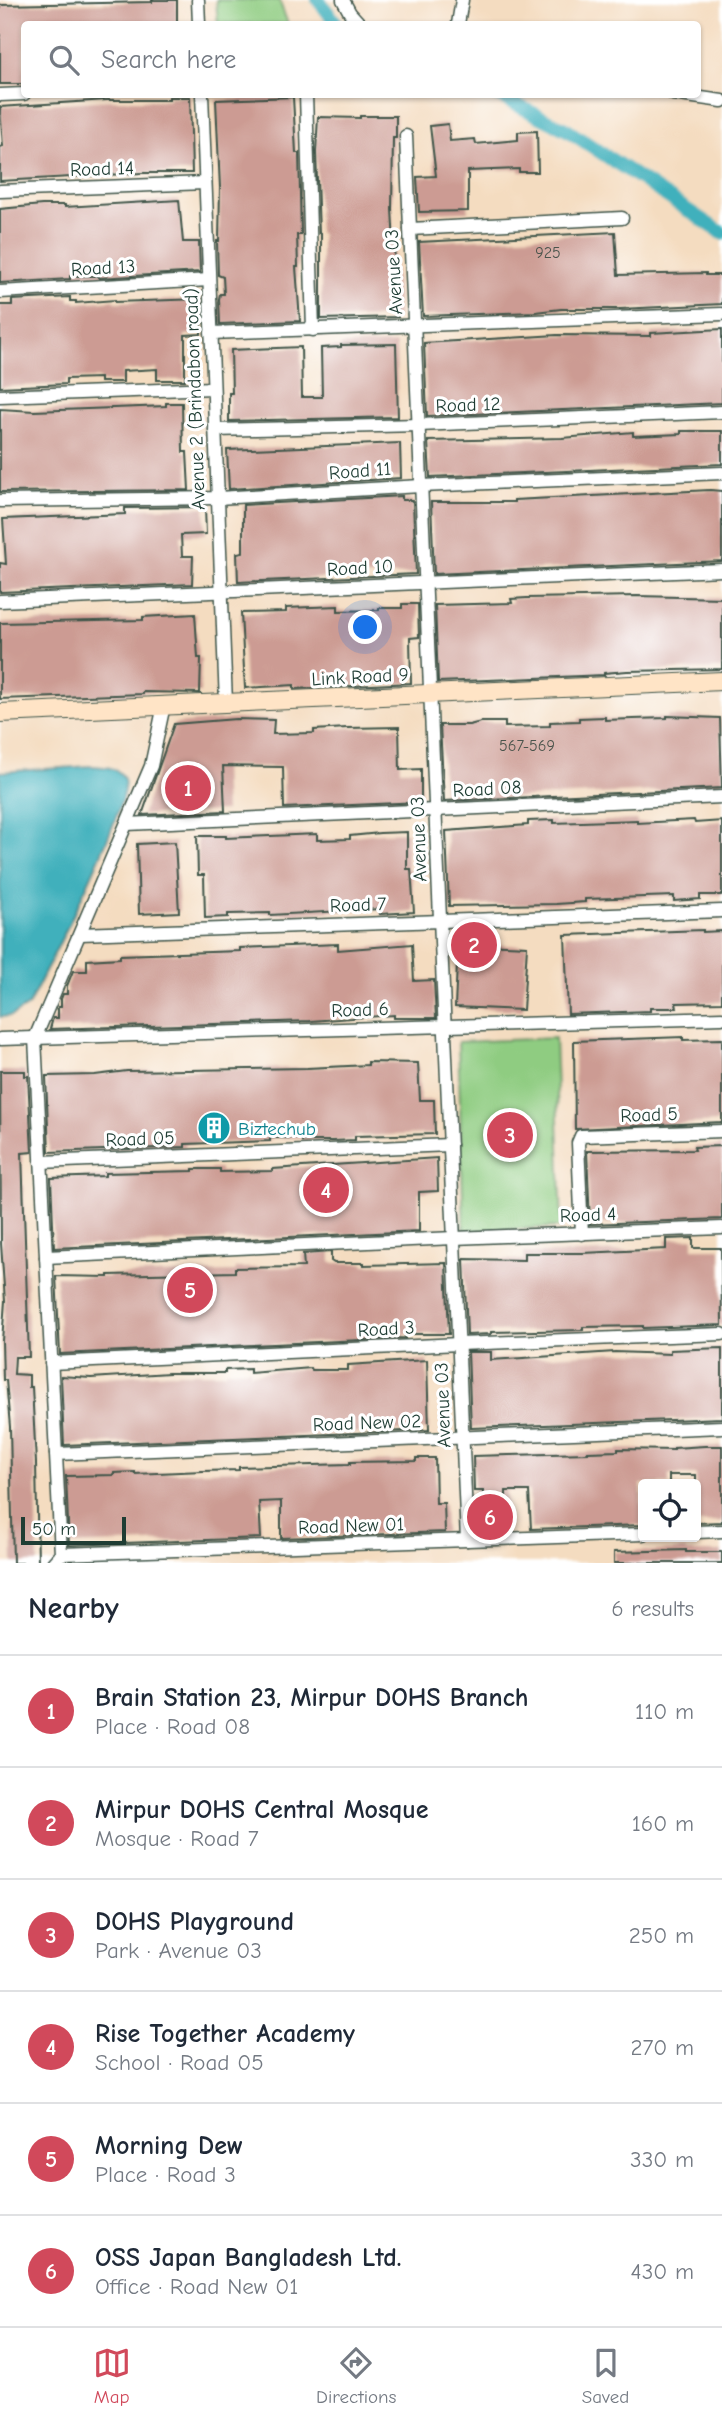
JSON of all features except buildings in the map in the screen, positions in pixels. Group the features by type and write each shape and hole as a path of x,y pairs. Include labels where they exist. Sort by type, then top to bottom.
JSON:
{"main road":[{"name":"Link Road 9","path":"0,713 722,681"}],"street":[{"path":"198,0 199,21"},
{"path":"343,0 351,7"},
{"path":"458,21 462,0"},
{"path":"0,95 21,94"},
{"name":"Avenue 2 (Brindabon road)","path":"202,98 226,703"},
{"path":"306,98 313,330"},
{"path":"701,98 722,101"},
{"name":"Avenue 03","path":"406,136 467,1540"},
{"name":"Road 14","path":"0,191 205,183"},
{"path":"410,229 622,218"},
{"name":"Road 13","path":"0,292 209,280"},
{"path":"211,333 722,314"},
{"path":"0,396 213,388"},
{"name":"Road 12","path":"215,430 419,425 722,412"},
{"name":"Road 11","path":"0,501 218,498 722,473"},
{"name":"Road 10","path":"0,601 722,570"},
{"path":"57,1558 56,1454 35,1038 151,766 164,705"},
{"name":"Road 08","path":"127,824 722,797"},
{"name":"Road 7","path":"80,934 722,911"},
{"name":"Road 6","path":"0,1039 722,1018"},
{"name":"Road 5","path":"582,1234 581,1136 722,1131"},
{"name":"Road 05","path":"41,1162 450,1145"},
{"name":"Road 4","path":"46,1257 722,1228"},
{"name":"Road 3","path":"51,1363 722,1334"},
{"name":"Road New 02","path":"56,1454 722,1427"},
{"path":"701,1532 722,1531"},
{"name":"Road New 01","path":"57,1558 638,1534"}],"green space":[{"path":"216,0 279,0 287,21 218,21"},
{"path":"555,1038 562,1227 464,1231 458,1042"}],"water":[{"path":"91,766 114,769 124,779 123,794 115,820 85,890 28,1006 11,1016 0,1017 0,772"}],"waterway":[{"path":"318,0 335,21"},
{"path":"503,98 567,130 722,233"}],"place":[{"name":"Brain Station 23, Mirpur DOHS Branch","path":"188,788"},
{"name":"Mirpur DOHS Central Mosque","path":"474,945"},
{"name":"Biztechub","path":"214,1128"},
{"name":"DOHS Playground","path":"510,1135"},
{"name":"Rise Together Academy","path":"326,1190"},
{"name":"Morning Dew","path":"190,1290"},
{"name":"OSS Japan Bangladesh Ltd.","path":"490,1517"}]}
